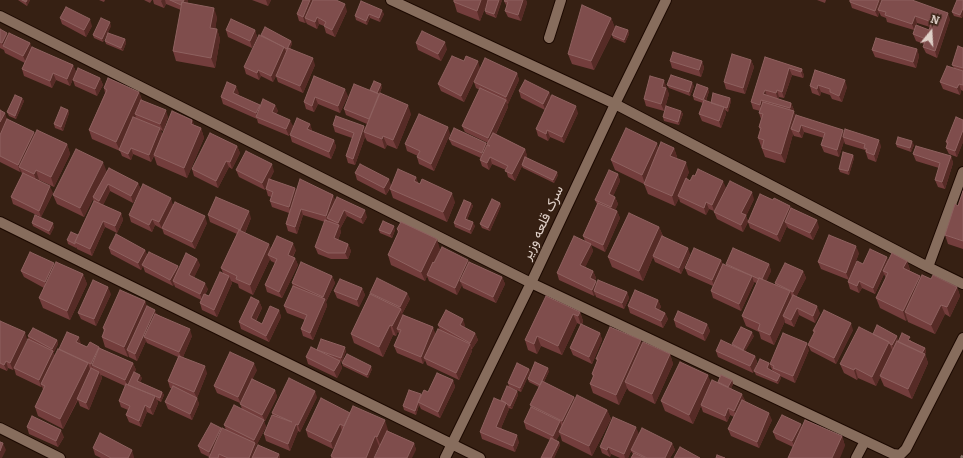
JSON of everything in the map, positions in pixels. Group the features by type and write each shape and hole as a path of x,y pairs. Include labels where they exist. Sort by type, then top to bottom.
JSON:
{"street":[{"path":"391,0 615,104 963,284"},
{"path":"549,38 562,0"},
{"name":"سرک قلعه وزیر","path":"445,458 531,283 615,104 666,0"},
{"path":"0,16 531,283 893,454 900,455 906,449 963,338"},
{"path":"928,267 963,172"},
{"path":"0,222 480,458"},
{"path":"0,428 60,458"},
{"path":"856,458 865,441"}],"building":[{"path":"170,0 184,0 181,5"},
{"path":"303,0 310,0 303,17 297,14"},
{"path":"313,0 336,0 345,4 332,30 324,26 326,22 317,17 315,22 305,18"},
{"path":"454,0 481,0 477,11 454,2"},
{"path":"488,0 499,0 494,14 485,11"},
{"path":"523,0 518,15 505,11 508,2 504,1"},
{"path":"850,0 879,0 875,11 850,2"},
{"path":"882,0 912,0 948,13 935,51 923,47 926,39 913,34 916,25 929,30 932,22 915,16 912,24 885,15 886,12 878,10"},
{"path":"957,0 963,0 963,8 960,15 952,12"},
{"path":"361,1 382,10 379,18 369,14 366,21 355,16"},
{"path":"182,2 214,8 210,28 217,29 211,58 173,51"},
{"path":"582,5 611,18 591,61 568,54"},
{"path":"66,7 90,19 84,30 60,18"},
{"path":"101,18 110,22 102,39 93,35"},
{"path":"231,19 255,30 250,41 226,30"},
{"path":"616,26 628,30 624,40 612,35"},
{"path":"265,27 291,41 287,49 261,35"},
{"path":"0,29 7,33 2,43 0,42"},
{"path":"422,31 445,42 438,54 416,43"},
{"path":"9,33 30,43 23,56 3,46"},
{"path":"108,33 125,39 121,48 105,41"},
{"path":"259,35 284,47 271,76 258,70 257,73 244,67"},
{"path":"876,38 917,49 913,62 872,50"},
{"path":"958,46 963,48 963,68 952,65"},
{"path":"32,47 73,65 67,79 53,73 50,81 22,69"},
{"path":"288,48 313,58 300,86 276,76"},
{"path":"673,52 702,61 699,70 670,61"},
{"path":"732,54 751,60 743,88 724,82"},
{"path":"452,56 464,61 466,56 478,61 461,96 438,84"},
{"path":"765,57 802,69 801,72 789,68 782,92 777,90 776,93 765,90 763,94 791,103 790,108 761,100 760,105 751,102"},
{"path":"485,58 517,73 506,97 474,82"},
{"path":"947,66 963,71 963,85 959,84 957,88 940,82"},
{"path":"78,68 100,78 95,89 73,80"},
{"path":"815,70 845,80 839,96 830,92 830,89 818,85 817,89 810,86"},
{"path":"671,75 692,82 689,92 667,85"},
{"path":"314,76 345,89 338,106 315,97 312,106 304,102"},
{"path":"650,76 664,80 662,87 666,88 661,104 644,99"},
{"path":"108,78 139,92 116,142 89,130 107,90 104,88"},
{"path":"525,80 549,92 543,104 519,91"},
{"path":"374,81 381,84 377,93 370,90"},
{"path":"227,82 236,86 233,93 260,105 256,113 221,97"},
{"path":"354,84 379,94 369,119 344,109"},
{"path":"697,84 708,88 703,100 693,96"},
{"path":"480,88 506,100 488,138 462,126"},
{"path":"380,93 408,105 393,140 383,136 382,139 364,132"},
{"path":"713,93 730,98 727,108 711,103"},
{"path":"15,95 22,98 15,116 7,112"},
{"path":"552,95 576,106 562,137 547,130 546,134 536,129"},
{"path":"263,99 275,105 272,112 290,120 286,129 256,117"},
{"path":"141,100 166,110 160,124 135,114"},
{"path":"704,100 724,107 719,121 699,114"},
{"path":"763,102 794,111 781,154 762,148 764,140 758,138 761,128 759,127 763,114 759,113"},
{"path":"666,106 681,111 678,122 663,117"},
{"path":"61,107 68,110 61,127 54,124"},
{"path":"0,110 5,113 0,122"},
{"path":"172,111 192,120 191,124 201,128 184,168 154,155"},
{"path":"419,114 448,127 431,164 417,157 420,151 405,144"},
{"path":"796,115 843,130 837,150 821,145 825,133 801,125 799,132 791,129"},
{"path":"336,116 364,126 353,159 346,156 354,133 333,125"},
{"path":"133,117 160,128 149,155 131,148 128,154 119,150"},
{"path":"956,117 963,120 963,130 955,151 946,148 948,142 946,142"},
{"path":"297,118 310,124 307,129 334,140 329,152 290,135"},
{"path":"7,119 34,132 18,165 0,156 0,135"},
{"path":"454,128 486,143 482,153 449,139"},
{"path":"626,128 657,143 642,175 611,160"},
{"path":"845,129 879,140 874,155 866,152 867,149 864,148 865,144 843,137"},
{"path":"37,130 67,144 51,177 36,170 34,174 19,167"},
{"path":"210,133 237,146 230,162 226,161 216,181 192,169"},
{"path":"493,133 525,149 512,174 505,171 508,166 490,157 487,163 480,160 487,145 490,146 487,144"},
{"path":"898,137 912,141 910,148 896,144"},
{"path":"661,142 674,148 670,156 686,162 672,196 644,184"},
{"path":"916,146 951,156 942,182 935,180 940,163 913,154"},
{"path":"76,149 103,162 80,208 53,195"},
{"path":"246,151 272,164 262,183 236,170"},
{"path":"843,152 853,155 848,171 839,169"},
{"path":"525,157 557,172 553,180 522,165"},
{"path":"360,164 389,179 384,188 355,173"},
{"path":"109,168 138,183 131,196 108,184 99,201 93,197"},
{"path":"398,169 416,177 414,181 420,184 422,179 452,193 443,212 390,189"},
{"path":"698,169 723,181 712,205 706,202 704,208 678,196 686,178 690,181 693,175 695,176"},
{"path":"609,170 618,174 609,194 615,197 611,207 595,200"},
{"path":"23,173 50,186 39,211 11,197"},
{"path":"269,179 295,188 289,207 270,201 273,192 266,189"},
{"path":"300,179 333,195 326,216 301,209 295,227 286,224"},
{"path":"730,181 752,192 741,213 746,215 741,225 714,212"},
{"path":"143,184 171,198 159,222 152,219 149,225 129,215"},
{"path":"963,191 963,241 945,235 955,204 958,206"},
{"path":"760,194 773,200 774,198 790,206 777,235 748,222"},
{"path":"216,197 249,211 240,230 208,215"},
{"path":"337,197 365,210 361,218 344,210 338,223 327,218"},
{"path":"492,199 500,203 488,228 480,224"},
{"path":"464,200 471,203 465,219 473,222 470,230 454,223"},
{"path":"94,201 121,213 115,226 103,221 90,249 75,242"},
{"path":"175,202 205,216 192,242 162,228"},
{"path":"598,203 617,211 603,245 583,236"},
{"path":"791,208 817,220 810,233 785,222"},
{"path":"629,213 659,227 639,271 608,257"},
{"path":"35,215 53,223 49,231 32,223"},
{"path":"325,220 339,225 334,238 348,244 345,253 328,253 315,247"},
{"path":"383,221 394,226 390,234 379,230"},
{"path":"401,222 437,239 421,272 388,255 399,231 397,229"},
{"path":"239,230 269,244 250,285 236,279 237,276 221,268"},
{"path":"71,232 78,235 75,244 67,240"},
{"path":"116,234 145,250 138,263 109,248"},
{"path":"829,235 856,246 846,273 818,262"},
{"path":"277,236 293,243 288,255 295,258 279,292 265,285 277,259 268,255"},
{"path":"574,236 591,244 580,265 593,271 590,278 596,281 592,290 557,273"},
{"path":"662,236 688,248 679,268 653,256"},
{"path":"442,247 468,260 455,288 427,275"},
{"path":"694,248 721,260 712,280 685,268"},
{"path":"733,248 769,264 762,279 726,264"},
{"path":"870,249 887,257 873,288 859,281 857,286 848,282 857,261 863,264"},
{"path":"30,252 54,263 45,282 21,271"},
{"path":"149,252 178,266 170,280 142,265"},
{"path":"186,253 197,259 189,275 205,283 200,294 173,281"},
{"path":"892,253 907,261 903,268 920,276 903,311 876,298 888,273 883,271"},
{"path":"56,262 83,274 67,311 39,298"},
{"path":"301,262 332,276 323,297 292,283"},
{"path":"469,262 502,277 493,297 460,281"},
{"path":"785,263 803,271 793,292 775,283"},
{"path":"723,264 752,276 739,304 711,291"},
{"path":"220,272 229,276 214,310 200,303 204,294 209,296"},
{"path":"922,275 931,279 933,275 957,287 947,307 941,305 931,325 905,312"},
{"path":"377,278 407,293 400,307 370,293"},
{"path":"759,278 790,291 770,335 758,330 760,324 742,316"},
{"path":"340,279 362,288 357,300 334,291"},
{"path":"93,280 108,287 94,319 78,313"},
{"path":"598,280 627,292 622,303 594,291"},
{"path":"293,286 325,299 310,333 301,329 307,315 284,306"},
{"path":"120,290 145,301 124,347 102,337 105,329 103,328"},
{"path":"635,290 658,300 655,308 665,313 661,321 628,306"},
{"path":"370,294 401,309 392,326 390,325 379,347 351,334"},
{"path":"793,295 817,306 813,316 797,308 791,320 783,316"},
{"path":"546,296 580,312 578,316 573,314 558,346 537,336 534,344 525,340"},
{"path":"251,297 259,301 251,318 262,324 270,306 279,310 266,336 239,322"},
{"path":"147,306 155,310 135,354 127,350"},
{"path":"446,310 463,319 460,325 475,333 470,343 438,325"},
{"path":"824,310 851,323 834,358 808,345 815,331 813,331"},
{"path":"678,311 707,324 703,334 674,320"},
{"path":"155,314 190,329 179,352 144,337"},
{"path":"403,315 433,327 421,357 394,346 401,330 397,329"},
{"path":"0,321 25,332 10,363 6,361 4,365 0,363"},
{"path":"581,324 600,333 589,357 570,348"},
{"path":"877,325 897,336 892,345 873,334"},
{"path":"610,327 641,340 616,395 590,384 598,359 596,359"},
{"path":"741,327 752,332 743,350 732,344"},
{"path":"859,327 889,342 872,377 855,368 854,370 840,364"},
{"path":"33,328 57,340 52,349 28,336"},
{"path":"438,329 470,344 456,373 424,358"},
{"path":"67,332 79,337 76,342 87,347 90,342 99,347 91,364 59,349"},
{"path":"783,333 807,343 793,376 773,368 774,366 770,364"},
{"path":"902,333 910,337 908,340 925,348 922,353 898,342"},
{"path":"28,339 53,351 39,380 14,368"},
{"path":"321,339 345,347 341,358 317,350"},
{"path":"721,340 755,356 750,366 716,351"},
{"path":"897,341 925,354 908,389 880,376"},
{"path":"643,342 670,354 652,394 625,382"},
{"path":"311,347 340,361 334,371 306,357"},
{"path":"99,348 133,363 125,380 92,365"},
{"path":"58,349 88,363 60,419 35,407 45,386 41,384"},
{"path":"230,352 254,363 238,397 214,386"},
{"path":"347,354 371,366 367,375 342,363"},
{"path":"179,356 205,366 194,392 168,381"},
{"path":"760,359 769,363 767,368 780,375 777,381 754,371"},
{"path":"535,362 548,368 540,385 528,379"},
{"path":"680,362 708,375 689,415 661,401"},
{"path":"517,363 529,369 520,388 508,383"},
{"path":"91,368 99,372 86,403 77,399"},
{"path":"134,372 140,375 137,381 162,392 160,398 128,385"},
{"path":"437,373 453,380 438,412 418,402 424,390 428,392"},
{"path":"721,375 732,380 728,387 718,382"},
{"path":"289,378 315,391 298,425 296,424 288,444 264,434 272,415 292,422 272,413"},
{"path":"252,379 275,390 262,415 240,404"},
{"path":"712,380 742,394 734,411 728,408 725,416 701,405"},
{"path":"542,381 574,397 562,421 530,405"},
{"path":"126,384 155,396 150,408 145,405 139,421 126,415 130,406 119,401"},
{"path":"173,386 197,398 190,414 165,402"},
{"path":"507,386 517,391 510,406 501,400"},
{"path":"409,390 421,394 415,411 403,406"},
{"path":"577,395 607,410 589,446 559,432"},
{"path":"321,398 350,413 344,426 340,424 331,442 306,430"},
{"path":"494,398 506,403 496,427 517,435 513,446 480,432"},
{"path":"742,400 769,413 757,442 728,429"},
{"path":"234,405 264,420 254,440 224,425"},
{"path":"353,406 385,420 377,437 375,436 366,458 334,458 331,456"},
{"path":"531,407 560,421 553,436 524,422"},
{"path":"782,415 801,424 792,441 773,432"},
{"path":"32,416 61,430 56,441 27,427"},
{"path":"613,417 636,427 624,454 608,447 607,450 600,447"},
{"path":"805,420 842,436 832,458 788,458"},
{"path":"211,423 221,428 209,452 198,446"},
{"path":"222,428 255,443 249,458 228,458 219,454 218,458 209,458"},
{"path":"642,428 672,443 665,458 647,458 631,450"},
{"path":"387,431 414,443 407,458 374,458"},
{"path":"100,433 132,450 128,458 111,458 93,448"},
{"path":"551,438 559,442 551,458 541,458"},
{"path":"0,442 3,443 0,451"},
{"path":"258,445 279,454 277,458 252,458"},
{"path":"680,447 700,458 674,458"},
{"path":"634,453 645,458 631,458"},
{"path":"717,455 725,458 716,458"}]}
